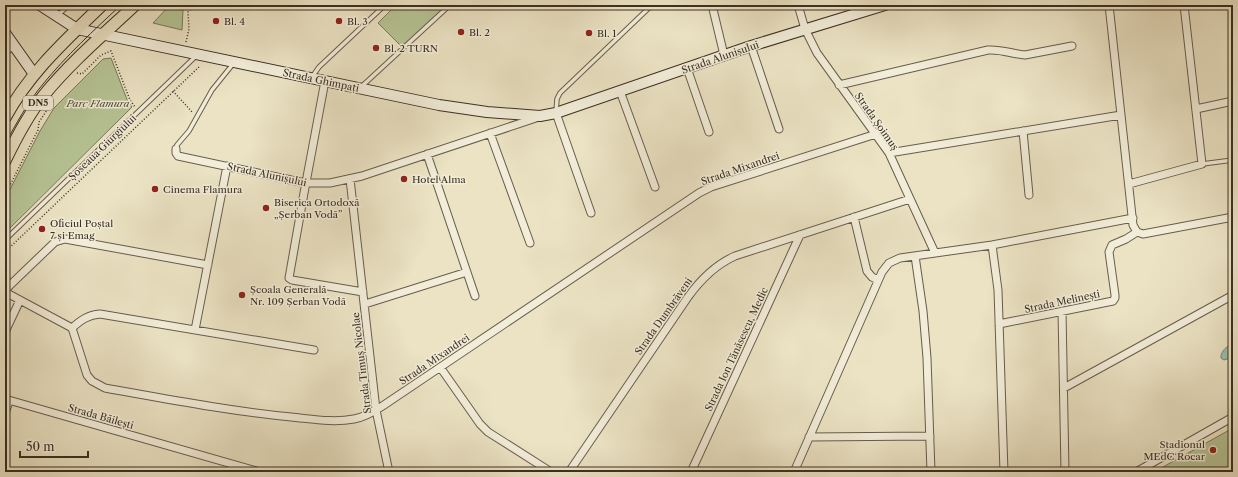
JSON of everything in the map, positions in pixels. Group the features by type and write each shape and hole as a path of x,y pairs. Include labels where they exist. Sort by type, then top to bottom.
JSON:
{"main road":[{"name":"DN5","path":"5,118 22,90 34,74 102,5"},
{"name":"DN5","path":"5,161 23,126 44,95 68,69 135,5"}],"street":[{"path":"40,5 77,29"},
{"path":"712,5 724,55"},
{"name":"Strada Șoimuș","path":"798,5 805,29 817,53 889,153 935,253"},
{"name":"Strada Alunișului","path":"176,149 178,156 305,183 321,184 350,179 540,116 556,113 751,46 885,5"},
{"path":"1109,5 1133,225 1137,232"},
{"path":"1129,184 1202,164 1184,5"},
{"name":"Strada Ghimpați","path":"77,29 466,109 540,116"},
{"path":"5,33 34,74"},
{"path":"5,52 13,45"},
{"path":"751,46 779,129"},
{"path":"840,85 988,50 1004,50 1025,55 1072,46"},
{"path":"687,68 709,132"},
{"path":"326,81 305,183 289,278 292,280 363,292"},
{"path":"620,91 655,187"},
{"path":"1196,109 1233,101"},
{"path":"556,113 591,213"},
{"path":"889,153 1121,115"},
{"path":"1023,131 1029,195"},
{"path":"490,133 530,243"},
{"name":"Strada Mixandrei","path":"72,328 87,375 92,381 105,388 258,414 336,421 355,419 376,410 699,193 711,187 876,134"},
{"path":"427,154 475,296"},
{"path":"195,330 227,166"},
{"name":"Strada Timuș Nicolae","path":"350,179 376,410 390,472"},
{"name":"Strada Dumbrăveni","path":"569,472 688,297 704,277 715,267 728,259 910,199"},
{"name":"Strada Melinești","path":"999,324 1113,301 1116,295 1109,252 1112,245 1137,232 1143,234 1233,216"},
{"path":"854,217 867,271 872,277 878,280"},
{"path":"794,472 878,280 889,263 900,258 992,245 1133,218"},
{"name":"Strada Ion Tănăsescu, Medic","path":"691,472 800,235"},
{"path":"208,265 64,239 55,242 5,291 72,328 83,319 91,315 100,314 314,350"},
{"path":"992,245 997,277 1004,472"},
{"path":"915,256 927,358 932,472"},
{"path":"365,304 467,272"},
{"path":"1064,388 1233,295"},
{"path":"5,332 20,300"},
{"path":"1062,311 1065,472"},
{"path":"440,367 480,424 488,432 552,472"},
{"name":"Strada Băilești","path":"8,400 260,472"},
{"path":"1136,472 1233,417"},
{"path":"810,437 930,436"}],"lane":[{"path":"58,16 69,5"},
{"path":"312,78 320,67 385,5"},
{"path":"360,88 450,5"},
{"path":"556,113 557,99 560,93 652,5"},
{"name":"Șoseaua Giurgiului","path":"5,240 199,54"},
{"name":"Strada Alunișului","path":"176,149 177,145 189,131 212,90 234,62"},
{"path":"1202,164 1233,160"},
{"path":"5,419 8,400"}],"path":[{"path":"184,51 189,29 188,12 195,5"},
{"path":"74,76 78,72 82,74 101,55 111,50"},
{"path":"5,252 200,66"},
{"path":"173,91 197,117"},
{"path":"5,195 38,130 39,122 55,98"}],"green space":[{"path":"170,5 189,5 183,10 182,30 153,23"},
{"path":"396,5 446,5 403,48 378,23"},
{"name":"Parc Flamura","path":"111,58 128,102 132,107 5,233 5,199 40,131 54,108 103,59"},
{"name":"Stadionul MEdC Rocar","path":"1233,428 1233,472 1154,472"}],"shaded area":[{"path":"1229,346 1232,351 1230,358 1224,360 1221,358 1221,355 1224,349"}],"tram line":[{"path":"5,144 27,106 43,84 71,53 121,5"}],"place":[{"name":"Bl. 4","path":"216,21"},
{"name":"Bl. 3","path":"339,21"},
{"name":"Bl. 2","path":"461,32"},
{"name":"Bl. 1","path":"589,33"},
{"name":"Bl. 2 TURN","path":"376,48"},
{"name":"Hotel Alma","path":"404,179"},
{"name":"Cinema Flamura","path":"155,189"},
{"name":"Biserica Ortodoxă „Șerban Vodă”","path":"266,208"},
{"name":"Oficiul Poștal 7 și Emag","path":"42,229"},
{"name":"Școala Generală Nr. 109 Șerban Vodă","path":"242,295"},
{"name":"Stadionul MEdC Rocar","path":"1213,450"}]}
